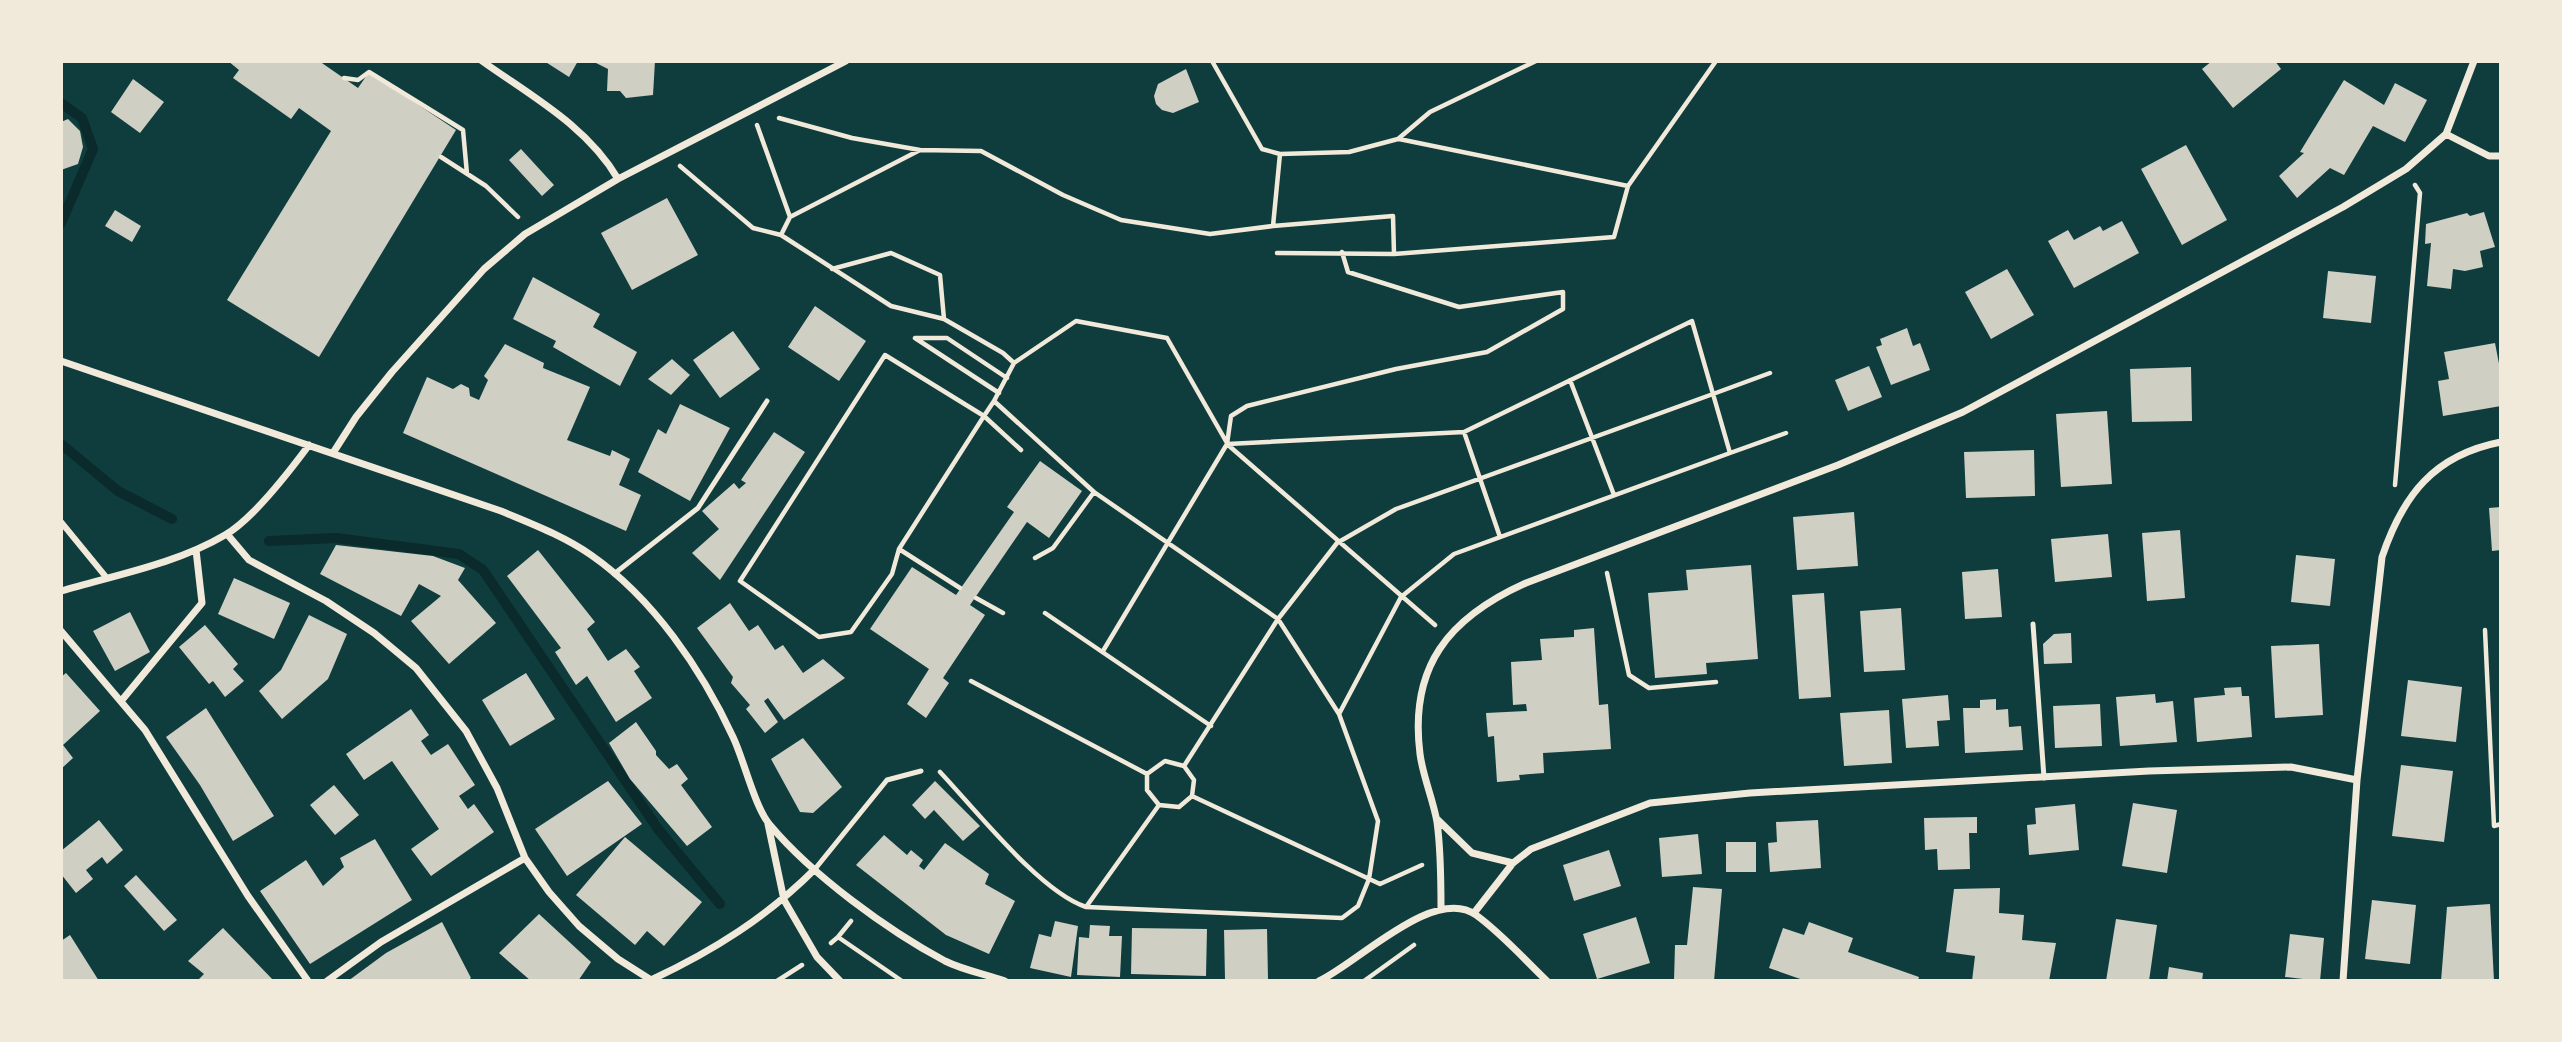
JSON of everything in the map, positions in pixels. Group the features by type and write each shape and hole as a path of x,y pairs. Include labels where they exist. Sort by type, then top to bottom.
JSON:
{"street":[{"path":"481,61 578,129 603,152 618,179"},
{"path":"333,453 356,417 391,372 484,270 532,229 618,179 846,61"},
{"path":"1441,908 1442,855 1421,756 1419,729 1421,694 1429,664 1447,637 1503,593 1838,465 1964,412 2343,207 2406,169 2446,134 2459,107 2474,61"},
{"path":"2446,134 2488,156 2501,156"},
{"path":"61,362 501,511 557,535 592,556 614,574 677,643 704,684 733,737 768,823 784,900 817,957 840,981"},
{"path":"2343,981 2357,780 2382,557 2392,528 2429,474 2458,454 2501,442"},
{"path":"61,591 195,550 228,534 287,474 309,445"},
{"path":"61,522 106,577"},
{"path":"228,534 249,560 335,607 374,633 416,668 466,732 496,788 525,858 549,892 579,926 618,959 651,980 711,951 784,900 816,869"},
{"path":"122,700 202,603 195,550"},
{"path":"61,631 122,700 191,801 248,896 308,981"},
{"path":"1474,913 1513,863 1531,849 1569,832 1650,803 1750,793 2291,767 2357,780"},
{"path":"1436,818 1472,853 1513,863"},
{"path":"768,823 816,869 871,915 946,962 1005,981"},
{"path":"327,981 381,942 525,858"},
{"path":"1320,981 1421,915 1441,908 1458,907 1474,913 1547,981"}],"lane":[{"path":"614,574 698,508 767,401"},
{"path":"2033,624 2044,778"},
{"path":"816,869 887,780 921,771"}],"path":[{"path":"1212,61 1262,149 1280,154 1349,152 1398,139 1430,112 1536,61"},
{"path":"1277,253 1394,254 1614,237 1628,186 1716,61"},
{"path":"344,78 358,80 369,72 463,130 467,173"},
{"path":"752,111 852,138 920,150 981,151 1063,195 1121,220 1170,230 1210,234 1393,216 1394,254"},
{"path":"752,111 790,217"},
{"path":"1398,139 1628,186"},
{"path":"781,234 790,217 920,150"},
{"path":"666,154 753,228 781,234 891,306 944,319 1003,353 1014,363"},
{"path":"1273,226 1280,154"},
{"path":"441,157 486,186 532,229"},
{"path":"2406,169 2420,193 2395,490 2406,505"},
{"path":"1102,651 1227,444 1231,416 1247,406 1396,369 1488,352 1563,309 1563,292 1459,307 1348,272 1342,252"},
{"path":"831,269 891,253 903,258 940,275 944,319"},
{"path":"1021,450 984,416 885,355 740,581 819,637 851,632 892,574 899,549 984,416 999,393 1014,363 1076,321 1167,338 1227,444 1337,543 1419,610"},
{"path":"1227,444 1464,432 1692,321 1730,453"},
{"path":"999,393 915,338 947,338 1007,378"},
{"path":"1185,766 1278,619 1337,543 1396,509 1770,373"},
{"path":"1570,380 1614,495"},
{"path":"932,764 1017,854 1069,901 1086,907 1342,918 1358,906 1369,879 1378,821 1339,714 1278,619 1094,492 994,401"},
{"path":"1464,432 1500,537"},
{"path":"1339,714 1401,597 1454,554 1786,433"},
{"path":"1035,558 1053,548 1094,492"},
{"path":"899,549 960,588"},
{"path":"1603,555 1629,675 1649,688 1716,682"},
{"path":"976,597 1003,613"},
{"path":"1045,613 1211,726"},
{"path":"2485,630 2494,826 2501,824"},
{"path":"971,681 1147,774"},
{"path":"1165,761 1185,766 1194,780 1192,796 1179,807 1159,805 1147,790 1147,774 1165,761"},
{"path":"1192,796 1380,884 1442,855"},
{"path":"1086,907 1159,805"},
{"path":"817,957 838,937 902,981"},
{"path":"1364,981 1419,941"}],"building":[{"path":"228,61 319,61 358,88 369,72 456,130 319,357 227,300 331,131 299,108 291,119 233,78 239,70"},
{"path":"544,61 578,61 569,77"},
{"path":"592,61 655,61 653,95 626,98 620,91 607,91 608,69"},
{"path":"2212,61 2275,61 2281,69 2233,108 2202,69"},
{"path":"1186,69 1199,102 1173,113 1162,110 1156,104 1154,96 1158,84"},
{"path":"133,79 164,102 140,133 111,112"},
{"path":"2344,80 2384,105 2395,83 2427,100 2405,142 2373,126 2344,175 2330,168 2297,198 2279,176 2304,153 2300,152"},
{"path":"68,119 80,131 83,147 78,164 61,170 61,122"},
{"path":"2186,145 2227,220 2182,245 2141,169"},
{"path":"521,149 554,185 542,196 509,160"},
{"path":"667,198 698,255 632,290 601,233"},
{"path":"115,210 141,226 132,242 105,226"},
{"path":"2484,212 2495,247 2480,251 2483,267 2465,271 2453,269 2451,289 2427,286 2431,243 2425,244 2426,224 2467,213 2470,216"},
{"path":"2122,221 2139,253 2074,288 2048,241 2068,230 2074,240 2100,226 2103,231"},
{"path":"2007,269 2034,315 1991,339 1965,292"},
{"path":"2328,271 2376,276 2371,323 2323,318"},
{"path":"533,277 600,314 593,327 637,352 620,386 553,347 556,341 513,319"},
{"path":"815,306 866,341 839,381 788,347"},
{"path":"1907,328 1913,346 1920,343 1930,370 1891,385 1876,347 1882,345 1880,339"},
{"path":"733,331 760,369 720,398 693,360"},
{"path":"2495,343 2501,374 2501,406 2443,416 2438,381 2449,379 2444,352"},
{"path":"505,344 544,363 543,368 590,387 567,440 610,456 612,450 630,459 619,485 641,495 626,531 403,433 427,377 453,389 461,384 469,388 470,396 479,400 488,380 484,376"},
{"path":"672,359 690,375 671,395 648,379"},
{"path":"1869,366 1882,397 1848,411 1835,380"},
{"path":"2191,367 2192,421 2132,422 2130,369"},
{"path":"680,404 730,428 690,501 638,472 658,429 666,434"},
{"path":"2107,411 2112,484 2061,487 2056,414"},
{"path":"774,432 805,452 720,580 692,553 719,529 702,511 734,483 739,489 746,483 741,480"},
{"path":"2034,450 2035,496 1966,498 1964,452"},
{"path":"1040,461 1082,491 1049,538 1027,522 970,605 985,615 943,678 949,683 926,718 907,704 929,669 870,629 912,567 956,595 1014,512 1007,507"},
{"path":"2501,507 2501,550 2492,551 2489,508"},
{"path":"1854,512 1858,566 1797,570 1793,517"},
{"path":"2180,530 2185,598 2147,601 2142,533"},
{"path":"2108,534 2112,577 2055,582 2051,539"},
{"path":"336,545 433,556 465,568 458,580 496,623 449,664 411,621 441,596 419,584 401,616 320,574"},
{"path":"538,550 595,622 587,629 608,661 626,649 640,667 634,671 652,698 616,722 587,676 576,685 555,652 561,648 507,576"},
{"path":"2296,555 2335,559 2330,606 2291,602"},
{"path":"1751,565 1758,659 1706,663 1707,674 1655,678 1648,593 1688,590 1686,570"},
{"path":"1998,569 2002,617 1965,619 1962,572"},
{"path":"234,578 290,603 274,639 218,614"},
{"path":"1824,593 1831,697 1799,699 1792,595"},
{"path":"730,603 749,631 758,625 775,650 783,645 803,673 823,659 845,678 784,720 768,698 764,701 778,722 765,733 746,709 750,705 731,683 733,677 697,628"},
{"path":"1901,608 1905,670 1864,672 1860,611"},
{"path":"130,612 150,652 115,671 93,631"},
{"path":"309,615 347,634 328,679 282,719 259,691 281,670"},
{"path":"205,625 238,664 233,669 244,681 225,697 213,681 209,684 179,647"},
{"path":"1594,628 1599,705 1608,704 1611,749 1543,753 1544,773 1519,775 1520,780 1497,782 1494,736 1488,737 1486,713 1527,711 1526,704 1513,705 1511,662 1542,660 1540,639 1574,637 1574,630"},
{"path":"2071,633 2072,663 2044,664 2043,644 2054,634"},
{"path":"2319,644 2323,715 2275,718 2271,646"},
{"path":"66,673 100,711 63,745 73,758 61,769 61,677"},
{"path":"526,673 555,719 510,746 482,700"},
{"path":"2408,680 2462,687 2456,742 2401,736"},
{"path":"2241,687 2242,696 2249,696 2252,737 2197,742 2194,698 2225,695 2224,688"},
{"path":"2155,694 2156,703 2173,701 2177,742 2120,746 2116,697"},
{"path":"1948,695 1950,720 1937,721 1939,746 1906,748 1902,699"},
{"path":"1996,699 1996,710 2008,709 2009,727 2021,726 2023,750 1965,753 1963,708 1980,708 1980,700"},
{"path":"2100,704 2102,746 2055,748 2053,706"},
{"path":"206,708 274,816 233,841 200,785 166,737"},
{"path":"411,709 429,735 421,741 431,755 448,744 475,785 459,796 468,809 474,804 494,832 431,876 411,849 439,829 392,761 364,780 346,754"},
{"path":"1889,710 1892,763 1844,766 1840,713"},
{"path":"636,722 656,755 669,769 677,764 688,779 681,785 712,827 687,846 630,779 609,743"},
{"path":"803,738 842,787 813,813 800,812 771,759"},
{"path":"2401,765 2453,771 2444,842 2392,836"},
{"path":"608,781 642,824 567,876 535,829"},
{"path":"935,781 980,826 963,841 934,810 925,819 912,805"},
{"path":"334,785 359,815 335,835 310,805"},
{"path":"2133,803 2177,810 2167,873 2122,866"},
{"path":"2075,804 2079,850 2029,855 2027,825 2036,824 2035,808"},
{"path":"1977,817 1977,833 1969,833 1970,869 1938,870 1937,849 1925,850 1924,818"},
{"path":"99,820 123,850 107,864 102,857 86,870 93,879 76,893 61,874 61,851"},
{"path":"1818,820 1821,868 1770,872 1768,843 1777,842 1776,822"},
{"path":"1698,834 1702,874 1662,877 1659,838"},
{"path":"884,835 907,855 911,850 923,860 919,866 924,870 945,843 989,874 985,884 1015,901 989,954 946,935 856,865"},
{"path":"625,837 702,902 664,946 647,931 635,945 576,895"},
{"path":"375,839 412,900 310,964 260,891 306,860 323,886 344,867 340,858"},
{"path":"1726,842 1756,842 1756,872 1726,872"},
{"path":"1609,850 1621,886 1574,901 1563,865"},
{"path":"136,875 177,920 164,931 124,886"},
{"path":"1693,887 1722,889 1714,981 1674,981 1675,945 1687,945"},
{"path":"2000,888 1999,913 2024,915 2022,940 2056,943 2049,981 1972,981 1975,956 1946,952 1954,889"},
{"path":"2372,900 2416,905 2410,964 2365,959"},
{"path":"2490,904 2494,981 2441,981 2447,907"},
{"path":"539,914 591,962 578,981 531,981 499,953"},
{"path":"1636,917 1650,963 1597,979 1583,934"},
{"path":"2116,919 2157,925 2149,981 2106,981"},
{"path":"1055,921 1078,926 1071,977 1030,968 1039,934 1051,937"},
{"path":"442,922 471,978 467,981 348,981 386,953"},
{"path":"1809,922 1853,938 1848,952 1919,977 1918,981 1806,981 1769,968 1783,928 1804,935"},
{"path":"1090,925 1110,926 1109,936 1122,936 1120,977 1077,975 1079,937 1089,938"},
{"path":"223,928 274,981 197,981 204,974 188,961"},
{"path":"1132,928 1207,929 1206,976 1131,974"},
{"path":"1267,929 1268,979 1225,979 1224,930"},
{"path":"2290,934 2324,938 2320,981 2285,977"},
{"path":"70,935 99,981 61,981 61,941"},
{"path":"2169,967 2203,973 2202,981 2167,981"}],"waterway":[{"path":"61,103 82,118 93,149 61,223"},
{"path":"61,444 118,491 172,519"},
{"path":"269,541 336,538 459,554 483,570 658,829 720,904"}]}
